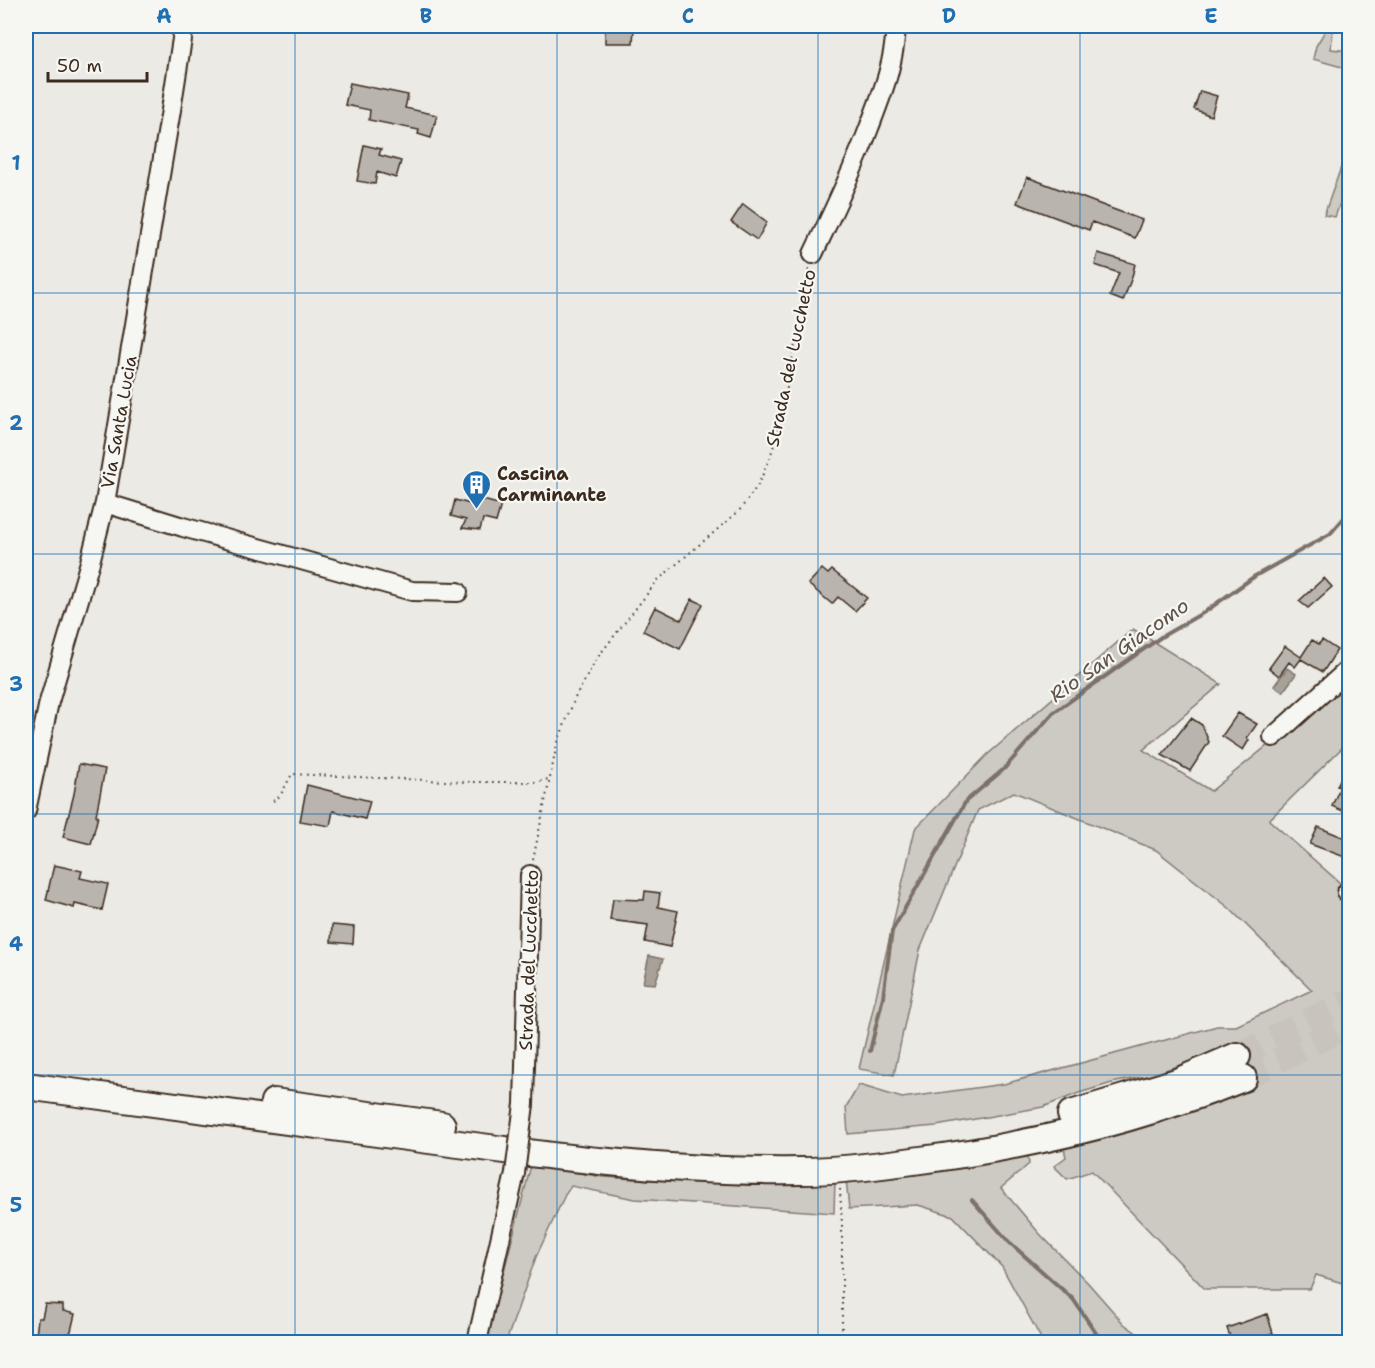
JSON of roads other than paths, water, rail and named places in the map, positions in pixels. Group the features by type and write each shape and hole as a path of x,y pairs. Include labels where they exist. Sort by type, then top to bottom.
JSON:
{"highway":[{"path":"26,1068 543,1139 696,1154 789,1155 876,1150 950,1141 1032,1126 1177,1082 1240,1067 1191,1099 1034,1142 909,1162 805,1171 704,1170 543,1156 26,1086"}],"street":[{"name":"Via Santa Lucia","path":"26,812 49,702 105,502 184,26"},
{"name":"Strada del Lucchetto","path":"813,254 849,180 890,75 896,26"},
{"path":"105,502 183,527 412,591 458,592"},
{"path":"1273,736 1350,668"},
{"name":"Strada del Lucchetto","path":"477,1342 515,1173 524,1104 530,875"}],"waterway":[{"name":"Rio San Giacomo","path":"870,1051 883,997 892,931 966,801 1004,769 1053,713 1161,637 1206,611 1255,576 1330,534 1350,511"},
{"name":"Rio San Giacomo","path":"972,1200 1009,1242 1073,1299 1102,1342"}],"tunnel":[{"path":"1237,1056 1350,1001"},
{"path":"1243,1078 1350,1024"}],"place":[{"name":"Cascina Carminante","path":"476,510"}]}
